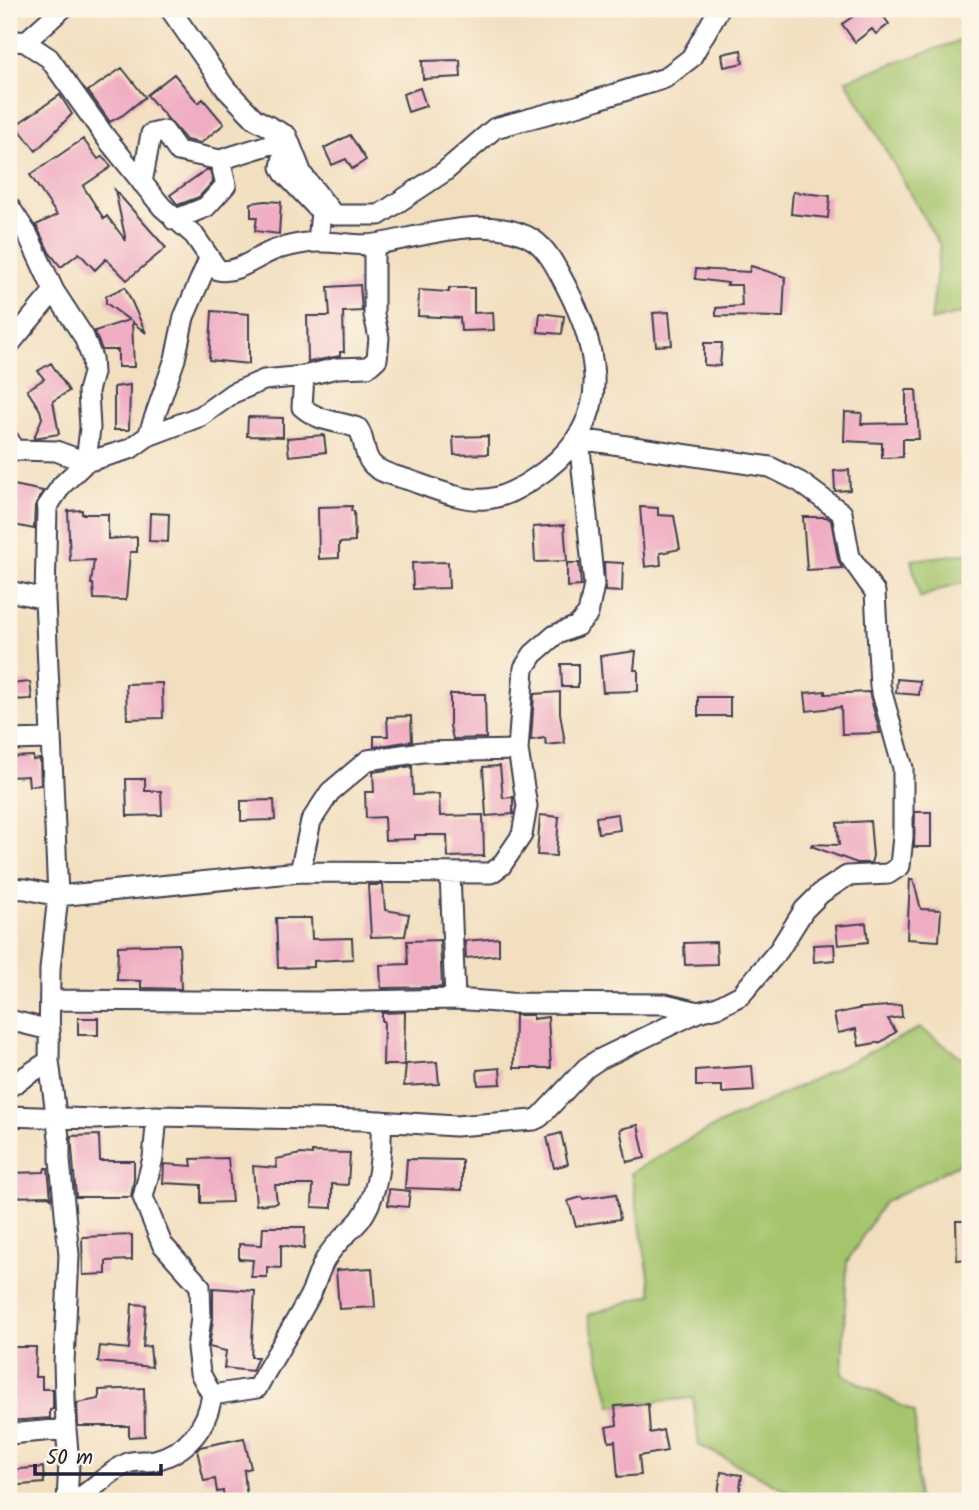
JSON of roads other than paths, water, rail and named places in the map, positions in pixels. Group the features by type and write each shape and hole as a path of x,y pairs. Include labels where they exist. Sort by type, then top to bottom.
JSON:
{"street":[{"path":"62,9 17,41 49,58 90,118 174,220 194,235 218,270 225,272 240,267 271,250 318,242 374,244 447,229 502,229 532,239 556,267 574,303 591,349 594,378 592,404 579,439 558,461 524,487 492,498 466,500 434,491 379,469 371,463 358,428 313,416 302,407 304,376"},
{"path":"170,9 226,89 255,119 287,135 302,174 334,215 379,215 444,172 495,128 665,78 691,58 719,9"},
{"path":"142,183 151,134 164,131 178,151 220,160 272,142 284,143 281,167 284,173 294,187 321,212 318,242"},
{"path":"174,220 206,207 226,185 220,160"},
{"path":"9,206 28,235 54,291 84,337 92,358 86,462"},
{"path":"67,1501 69,1463 64,1363 69,1255 49,1061 50,969 58,896 45,599 47,507 62,485 86,462 130,449 148,436 201,416 233,393 264,380 304,376 337,368 368,367 377,359 379,338 374,315 374,244"},
{"path":"148,436 175,359 184,317 209,259"},
{"path":"9,345 54,291"},
{"path":"9,888 26,888 58,896 300,872 491,873 501,866 522,835 527,806 518,750 524,668 533,654 555,635 577,626 588,614 594,585 579,439"},
{"path":"9,1116 95,1119 157,1115 381,1121 455,1126 534,1120 598,1060 698,1012 718,1007 741,995 779,950 804,910 830,885 847,876 888,874 900,866 903,768 880,686 875,592 850,557 842,513 800,482 770,467 579,439"},
{"path":"10,447 56,451 86,462"},
{"path":"9,591 45,599"},
{"path":"9,740 50,739"},
{"path":"300,872 311,821 330,792 368,760 422,752 518,750"},
{"path":"450,873 454,999"},
{"path":"50,1000 315,1002 454,999 510,1003 665,1004 698,1012"},
{"path":"9,1020 50,1030"},
{"path":"9,1087 49,1061"},
{"path":"75,1501 130,1463 153,1461 173,1454 191,1441 210,1410 212,1395 200,1373 197,1348 201,1318 200,1286 162,1244 144,1197 153,1158 157,1115"},
{"path":"212,1395 257,1388 309,1298 325,1259 342,1236 360,1220 368,1207 376,1187 381,1121"},
{"path":"9,1434 66,1430"}]}
